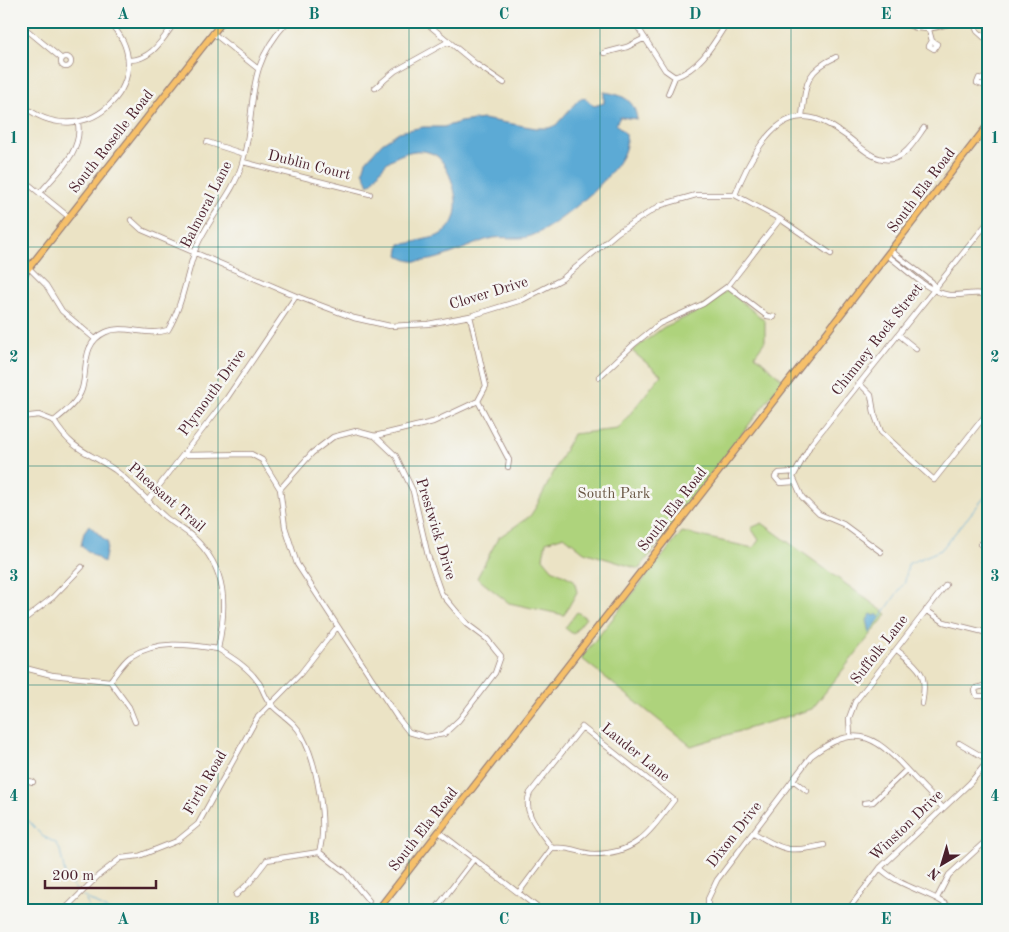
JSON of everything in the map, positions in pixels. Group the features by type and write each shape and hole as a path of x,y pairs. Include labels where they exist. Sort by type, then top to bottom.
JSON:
{"main road":[{"name":"South Roselle Road","path":"21,278 223,21"},
{"name":"South Ela Road","path":"377,911 988,124"}],"street":[{"path":"21,104 45,120 78,123 97,115 115,100 125,81 128,60 124,44 114,27 107,21"},
{"path":"128,60 138,60 152,52 176,21"},
{"name":"Balmoral Lane","path":"95,338 107,331 122,330 158,334 168,330 176,317 194,254 235,183 243,162 257,68 272,39 288,21"},
{"path":"424,21 476,64 504,83"},
{"path":"634,21 665,70 676,77"},
{"path":"668,94 676,77 686,73 698,64 728,21"},
{"path":"902,21 919,30 929,30 958,21"},
{"path":"973,21 977,31 988,41"},
{"path":"21,25 62,59"},
{"path":"929,30 932,41"},
{"path":"213,33 257,68"},
{"path":"604,53 627,47 645,38"},
{"path":"375,88 394,71 449,41"},
{"path":"802,116 809,75 820,64 836,57"},
{"path":"735,195 766,137 775,127 802,116 820,120 834,127 875,158 892,159 904,153 924,128"},
{"path":"40,192 76,149 80,134 78,123"},
{"path":"207,142 244,154"},
{"name":"Dublin Court","path":"243,162 370,194"},
{"path":"21,178 69,217"},
{"name":"Clover Drive","path":"131,220 142,230 194,254 296,296 354,318 390,326 428,324 470,316 522,300 562,280 618,232 661,205 696,195 735,195 780,219 831,254"},
{"path":"599,377 659,324 702,304 728,286 780,219"},
{"name":"Chimney Rock Street","path":"881,552 843,524 819,514 802,497 794,477 811,444 988,222"},
{"path":"889,253 928,288 948,295 979,292 988,295"},
{"path":"21,417 39,415 54,421 71,406 81,390 85,356 95,338 62,311 46,285 29,268"},
{"path":"728,286 767,316 774,317"},
{"name":"Plymouth Drive","path":"148,500 227,398 296,296"},
{"path":"280,489 312,454 333,437 356,431 375,436 433,422 478,401 486,386 470,316"},
{"path":"899,335 916,349"},
{"path":"860,384 871,395 874,413 881,432 934,480 988,412"},
{"path":"478,401 509,460 508,467"},
{"name":"Pheasant Trail","path":"54,421 64,437 78,449 115,470 194,538 216,566 224,592 225,617 218,649"},
{"name":"Prestwick Drive","path":"338,627 396,717 409,732 426,737 444,734 459,720 495,673 500,656 488,639 467,624 441,593 428,556 413,491 396,456 375,436"},
{"path":"184,454 252,454 262,460 280,489 285,527 297,564 338,627"},
{"path":"981,544 988,548"},
{"path":"21,622 53,598 82,567"},
{"name":"Suffolk Lane","path":"850,735 848,718 855,702 946,585"},
{"path":"926,610 944,622 988,632"},
{"name":"Firth Road","path":"63,911 99,875 121,858 139,856 177,841 198,824 258,718 301,673 338,627"},
{"path":"110,682 128,658 148,648 180,644 218,649 239,662 258,682 270,704 288,717 302,736 318,785 323,838 319,852"},
{"path":"897,650 921,670 924,679 922,704"},
{"path":"21,667 52,675 110,682 127,703 135,722"},
{"path":"988,685 976,688 975,691 977,696 988,696"},
{"name":"Lauder Lane","path":"582,727 674,800 649,832 634,846 624,850 592,854 567,846 552,848 527,811 526,802 530,793 582,727"},
{"path":"850,735 872,740 890,750 906,770 943,808"},
{"name":"Dixon Drive","path":"708,911 708,899 717,880 811,756 827,744 850,735"},
{"name":"Winston Drive","path":"847,911 880,868 974,779 988,761 959,743"},
{"path":"864,803 873,802 906,770"},
{"path":"21,778 33,782"},
{"path":"793,780 807,791"},
{"path":"438,832 520,892 542,911"},
{"path":"754,832 777,848 802,851 824,845"},
{"path":"937,898 949,875 988,839"},
{"path":"520,892 552,848"},
{"path":"236,895 250,882 267,860 319,852 345,872 369,901"},
{"path":"434,911 474,860"},
{"path":"880,868 893,880 937,898 955,911"}],"green space":[{"name":"South Park","path":"728,290 765,321 765,341 755,355 783,380 639,569 584,552 564,536 546,542 543,558 552,569 574,580 577,592 564,615 509,603 477,578 498,538 530,516 536,507 573,434 618,429 661,375 632,351 664,327 693,314"},
{"path":"762,523 887,614 812,709 691,746 581,658 682,532 753,548 759,540 751,528"},
{"path":"577,612 586,618 573,634 565,628"}],"water":[{"path":"604,92 617,95 630,102 636,112 637,119 620,117 616,124 626,134 626,145 620,160 599,186 570,211 542,231 531,236 489,239 431,260 408,260 398,255 400,244 434,237 448,228 453,222 456,197 451,180 441,161 434,154 421,151 408,152 389,161 369,185 363,171 366,161 382,143 399,132 423,127 444,127 460,122 483,119 536,128 549,128 556,125 579,99 585,98 594,106 604,103"},
{"path":"89,525 108,543 104,563 81,546 84,532"},
{"path":"871,614 875,616 877,614 880,618 870,633 867,620"}],"waterway":[{"path":"877,622 905,582 908,564 941,550 988,493"},
{"path":"870,633 875,625"},
{"path":"21,820 29,821 42,836 56,843 60,850 66,879 78,892"},
{"path":"83,896 109,911"},
{"path":"86,900 88,906"}]}
